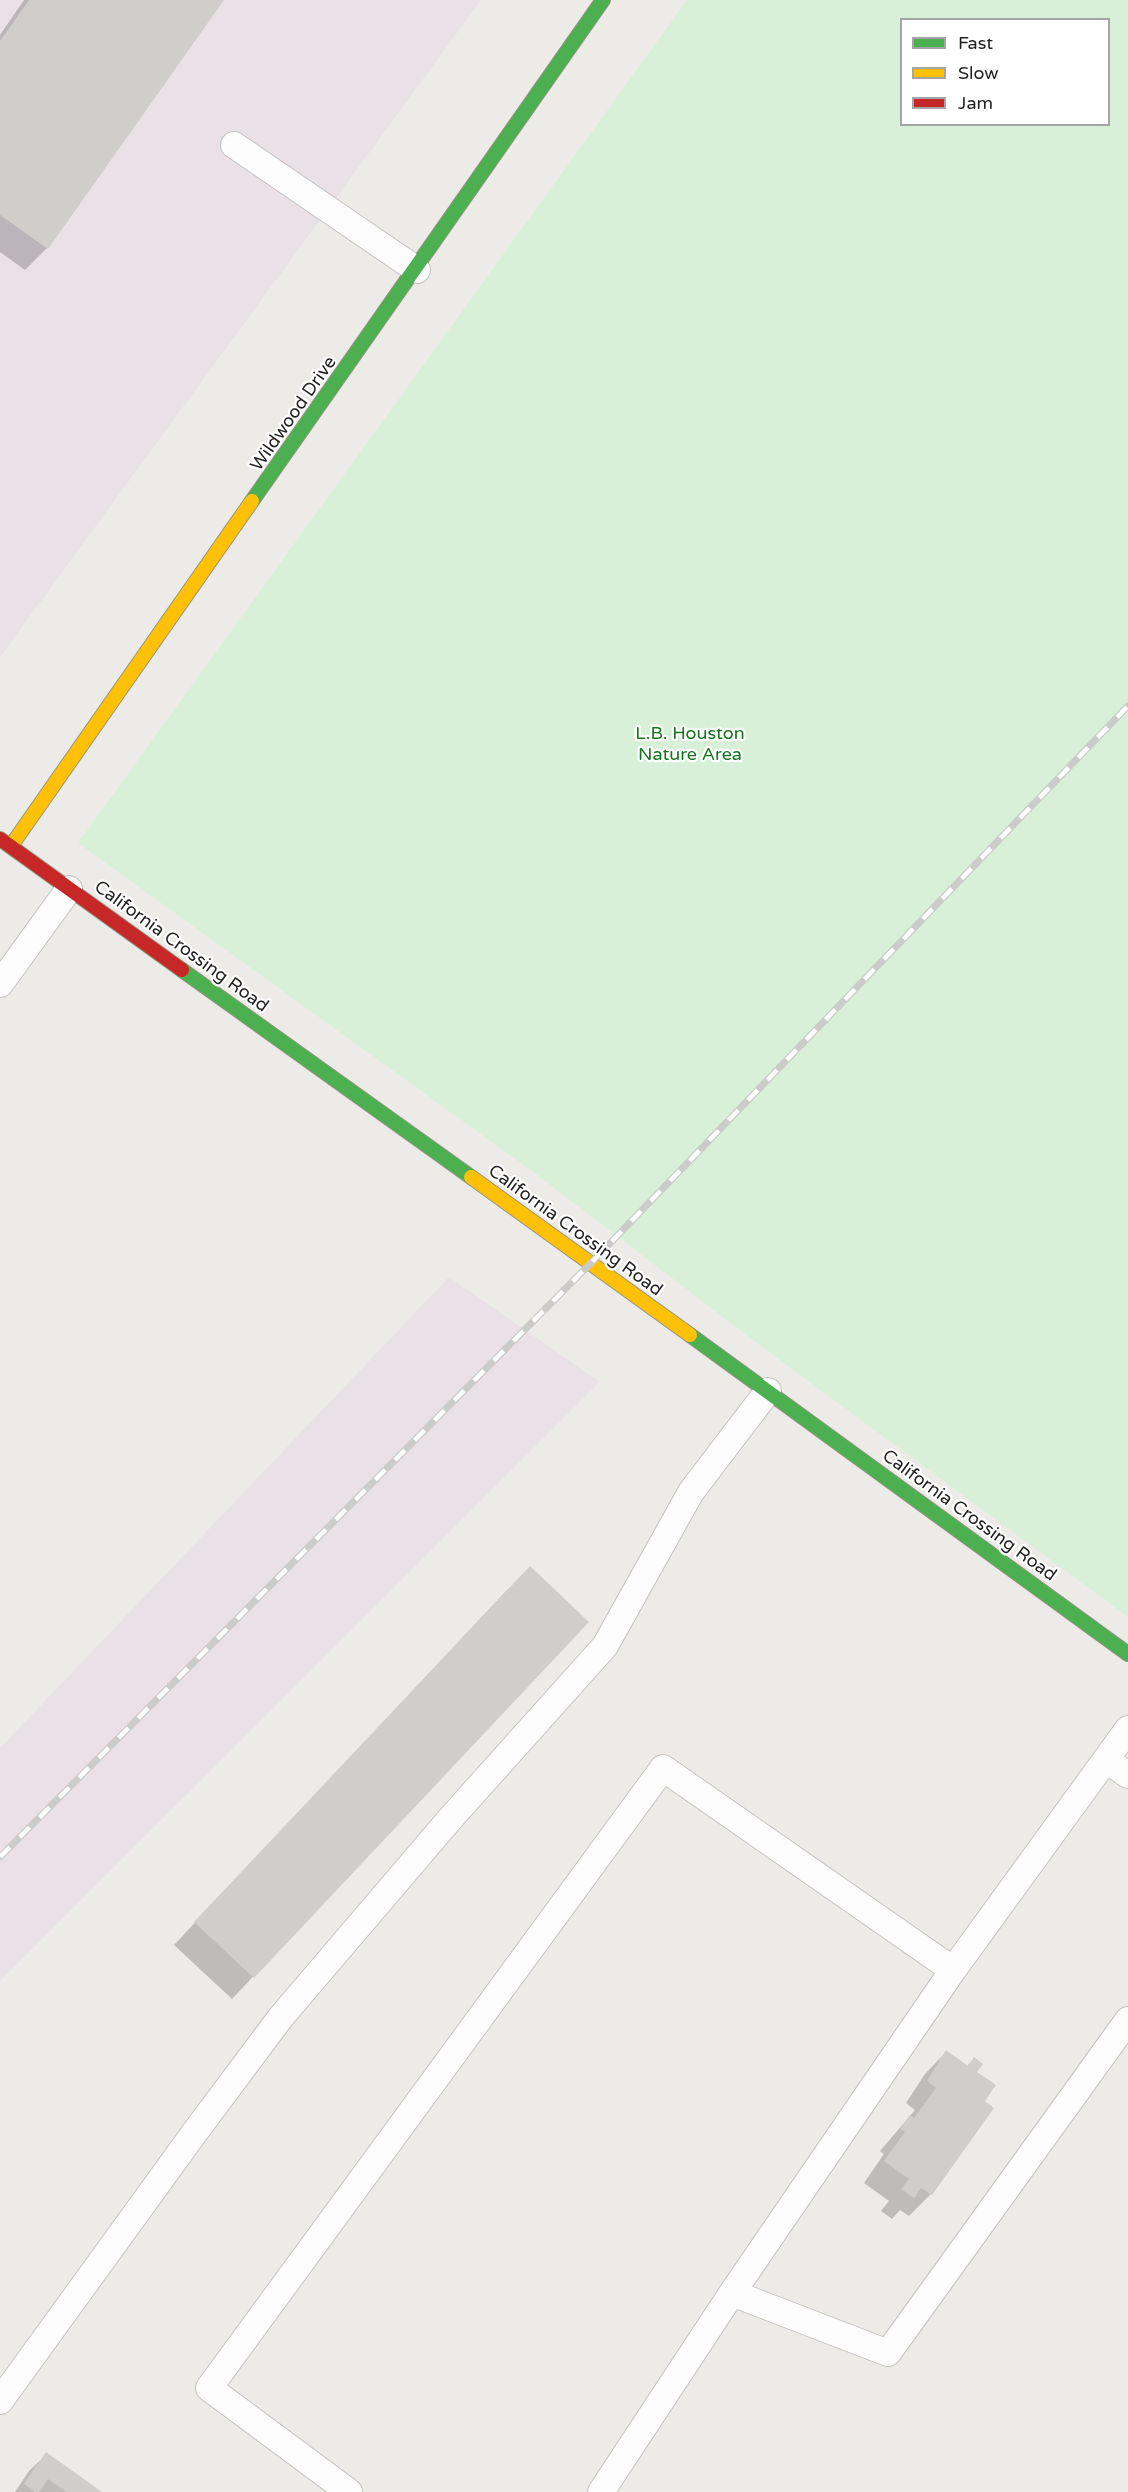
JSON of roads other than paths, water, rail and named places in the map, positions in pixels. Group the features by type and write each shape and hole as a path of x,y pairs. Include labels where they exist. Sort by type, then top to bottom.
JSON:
{"street":[{"name":"Wildwood Drive","path":"6,842 417,270 603,0"},
{"name":"California Crossing Road","path":"6,842 768,1391 1128,1654"}],"lane":[{"path":"234,145 417,270"},
{"path":"0,984 69,889"},
{"path":"0,2402 281,2017 450,1819 605,1646 691,1492 768,1391"},
{"path":"601,2492 732,2293 953,1970 1128,1729"},
{"path":"1106,1760 1128,1775"},
{"path":"350,2492 209,2388 663,1768 953,1970"},
{"path":"732,2293 888,2353 1128,2020"}],"railway":[{"path":"0,1857 590,1264 1128,706"}],"park label":[{"name":"L.B. Houston Nature Area","path":"690,744"}]}
